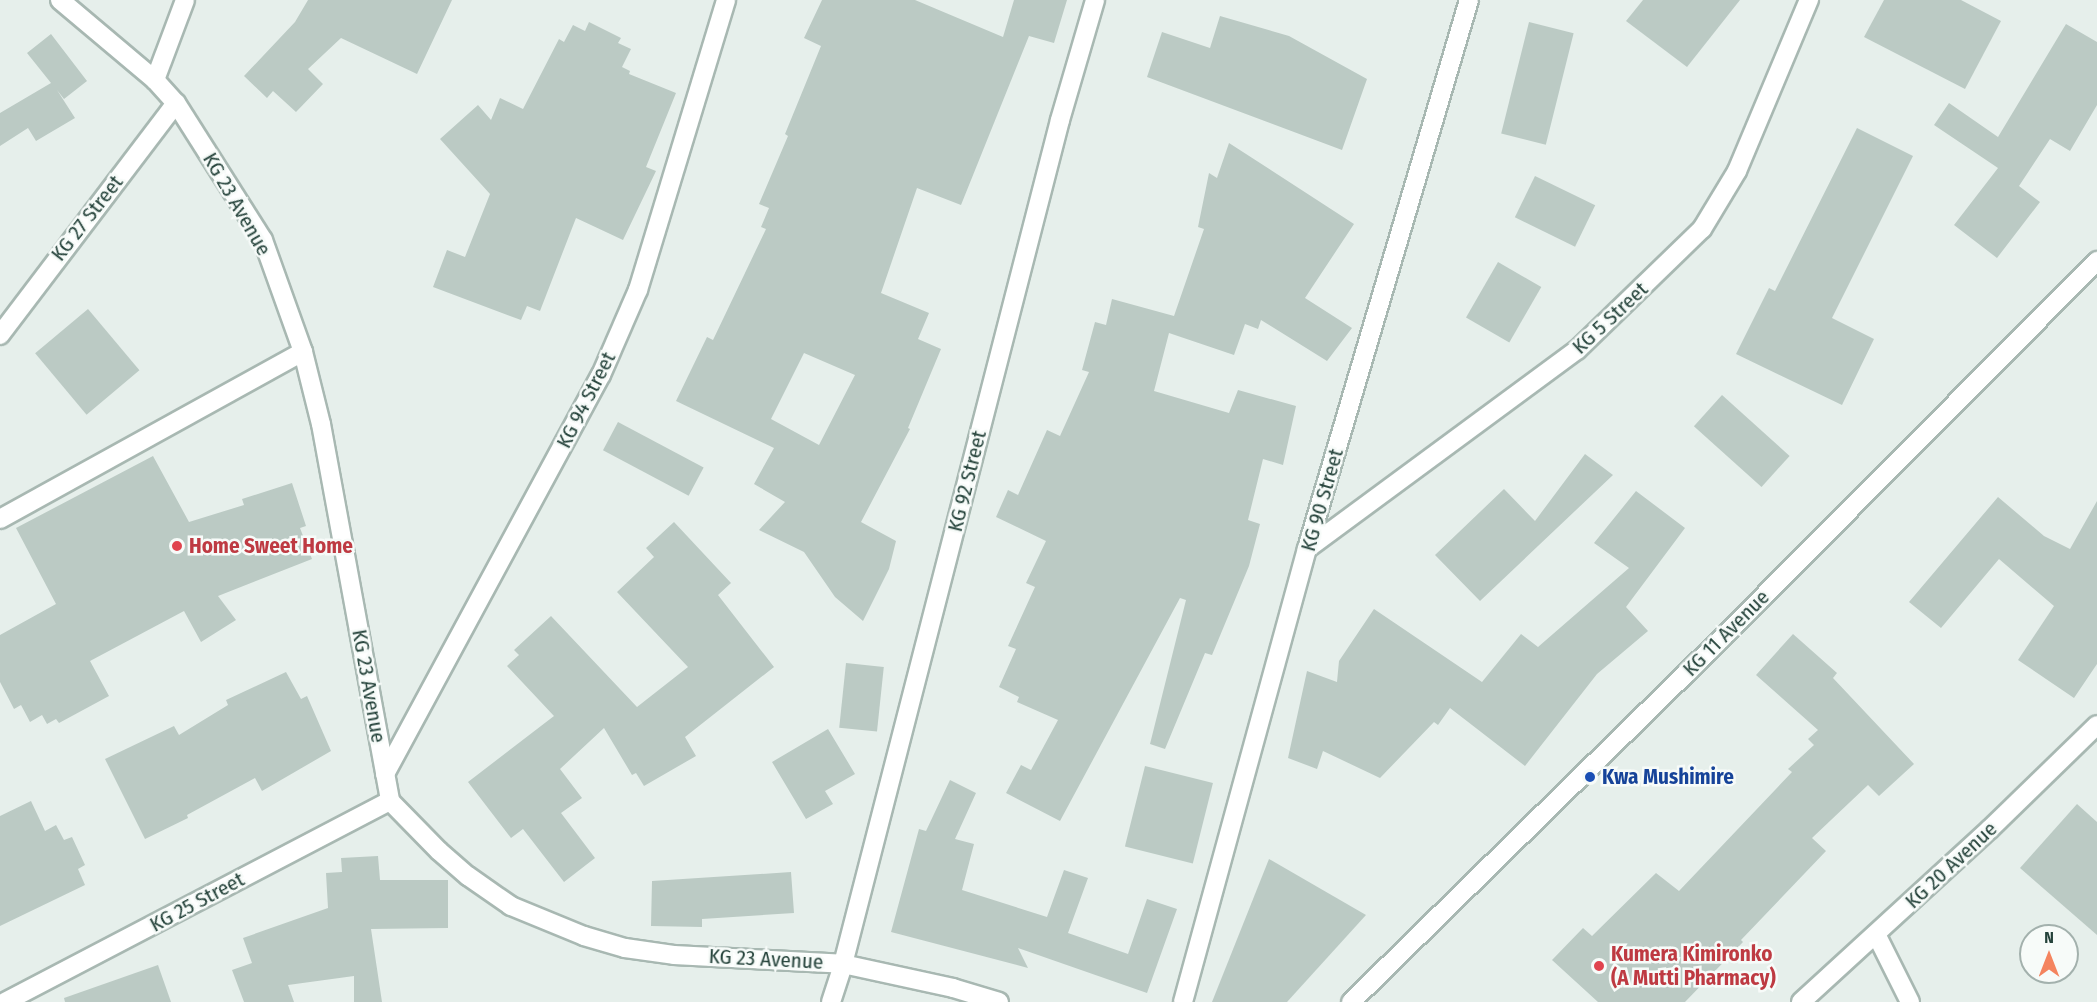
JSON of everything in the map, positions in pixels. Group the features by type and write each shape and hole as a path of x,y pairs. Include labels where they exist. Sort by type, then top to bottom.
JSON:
{"street":[{"name":"KG 23 Avenue","path":"60,0 155,80 176,103 263,240 303,352 321,424 390,801 447,857 512,906 584,936 625,948 674,955 843,964 953,988 999,1002"},
{"path":"155,80 185,0"},
{"name":"KG 94 Street","path":"385,774 601,375 639,290 726,0"},
{"name":"KG 92 Street","path":"831,1002 843,964 1059,120 1095,0"},
{"name":"KG 90 Street","path":"1183,1002 1307,549 1469,0"},
{"name":"KG 5 Street","path":"1307,549 1577,350 1702,229 1737,171 1809,0"},
{"name":"KG 27 Street","path":"0,335 176,103"},
{"name":"KG 11 Avenue","path":"1351,1002 1715,645 2097,261"},
{"path":"0,519 303,352"},
{"name":"KG 20 Avenue","path":"1801,1002 2097,727"},
{"name":"KG 25 Street","path":"5,1002 390,801"},
{"path":"1876,934 1910,1002"}],"building":[{"path":"308,0 452,0 417,74 341,38 308,69 323,84 296,112 273,91 267,98 244,76 295,22"},
{"path":"822,0 915,0 1003,37 1014,0 1067,0 1054,43 1029,36 961,205 917,188 881,293 929,313 918,339 941,349 908,428 910,429 861,522 896,541 889,569 863,621 835,597 804,552 759,530 785,502 754,484 774,448 676,401 707,337 713,340 766,229 761,227 769,208 759,204 788,136 785,134 821,46 804,38","holes":["804,353 855,375 819,445 771,419"]},
{"path":"1643,0 1740,0 1687,67 1626,21"},
{"path":"1884,0 1961,0 2001,21 1965,89 1864,37"},
{"path":"1220,16 1289,36 1367,79 1342,150 1147,77 1162,32 1210,48"},
{"path":"589,22 621,38 618,43 631,49 622,67 630,71 629,74 676,93 646,167 656,171 623,240 576,218 540,311 527,306 521,320 433,287 447,250 465,257 490,194 440,139 478,105 491,120 500,98 523,109 559,39 564,42 573,25 585,31"},
{"path":"1529,22 1574,33 1546,145 1501,134"},
{"path":"2066,24 2097,42 2097,105 2070,151 2050,139 2019,186 2040,202 1997,258 1954,225 1998,168 1934,125 1949,103 1998,137"},
{"path":"51,34 87,81 64,99 57,90 75,118 36,141 28,128 0,146 0,113 51,83 27,53"},
{"path":"1857,128 1913,156 1832,318 1874,339 1842,405 1736,354 1769,288 1775,291"},
{"path":"1229,143 1354,224 1305,298 1352,328 1327,361 1261,320 1258,329 1245,324 1234,355 1169,333 1154,391 1229,413 1238,390 1296,406 1283,465 1263,459 1248,520 1260,524 1249,566 1212,655 1205,653 1165,749 1150,744 1186,600 1180,598 1060,821 1006,793 1021,765 1031,770 1058,720 1017,702 1019,697 999,687 1016,649 1008,646 1035,587 1026,583 1046,541 996,517 1008,490 1018,495 1047,430 1060,436 1089,372 1082,370 1095,322 1106,325 1112,299 1174,316 1204,229 1198,227 1209,173 1217,178"},
{"path":"1535,176 1595,205 1575,247 1515,217"},
{"path":"1498,262 1541,287 1509,342 1466,317"},
{"path":"88,309 139,370 87,415 35,353"},
{"path":"1722,395 1790,456 1762,487 1694,426"},
{"path":"618,422 704,468 689,496 603,450"},
{"path":"1585,454 1613,475 1480,601 1435,555 1504,489 1535,521"},
{"path":"153,456 189,522 244,505 242,499 292,483 306,526 300,528 312,559 218,596 236,620 201,642 184,611 90,661 109,696 59,723 56,719 47,724 42,715 30,722 21,705 14,709 0,682 0,635 56,604 16,528"},
{"path":"1636,491 1685,528 1626,607 1648,631 1597,674 1525,766 1450,708 1438,725 1434,722 1380,778 1323,751 1317,769 1288,758 1307,671 1337,682 1339,661 1374,609 1482,682 1521,634 1538,647 1629,568 1594,543"},
{"path":"1998,497 2044,536 2070,549 2097,501 2097,664 2074,698 2018,660 2054,606 1999,559 1941,628 1909,602"},
{"path":"674,522 731,583 718,595 774,667 685,737 696,756 644,786 636,773 632,775 604,728 560,769 582,798 561,813 595,858 564,882 523,829 511,838 468,782 554,716 507,666 519,655 514,650 551,616 637,707 688,667 617,592 654,557 646,548"},
{"path":"1793,634 1837,673 1833,678 1914,764 1879,796 1868,785 1812,838 1826,851 1685,1002 1598,1002 1552,960 1583,928 1592,936 1656,873 1679,891 1792,772 1788,769 1814,745 1808,739 1818,730 1756,675"},
{"path":"846,663 884,667 877,732 839,728"},
{"path":"286,672 301,699 307,696 331,751 262,791 255,778 187,815 188,818 145,839 105,759 174,726 179,735 228,705 226,700"},
{"path":"828,729 855,774 825,791 833,804 806,819 772,762"},
{"path":"1145,766 1213,783 1193,863 1125,847"},
{"path":"950,780 976,793 955,839 974,844 962,890 1047,917 1064,870 1088,878 1068,933 1128,954 1147,899 1177,909 1147,993 1018,948 1028,968 891,932 919,829 926,831"},
{"path":"31,801 45,831 56,825 64,840 72,837 85,865 78,869 85,885 0,926 0,816"},
{"path":"2077,804 2097,822 2097,935 2020,868"},
{"path":"378,856 380,880 448,880 448,928 371,929 382,1002 354,1002 354,976 288,985 294,1002 244,1002 232,970 252,963 243,938 328,908 326,873 342,872 341,858"},
{"path":"1269,859 1366,915 1287,1002 1212,1002"},
{"path":"791,872 794,913 702,919 702,927 651,926 652,881"},
{"path":"158,965 171,1002 65,1002 64,998"}],"place":[{"name":"Home Sweet Home","path":"177,546"},
{"name":"Kwa Mushimire","path":"1590,777"},
{"name":"Kumera Kimironko (A Mutti Pharmacy)","path":"1599,966"}]}
